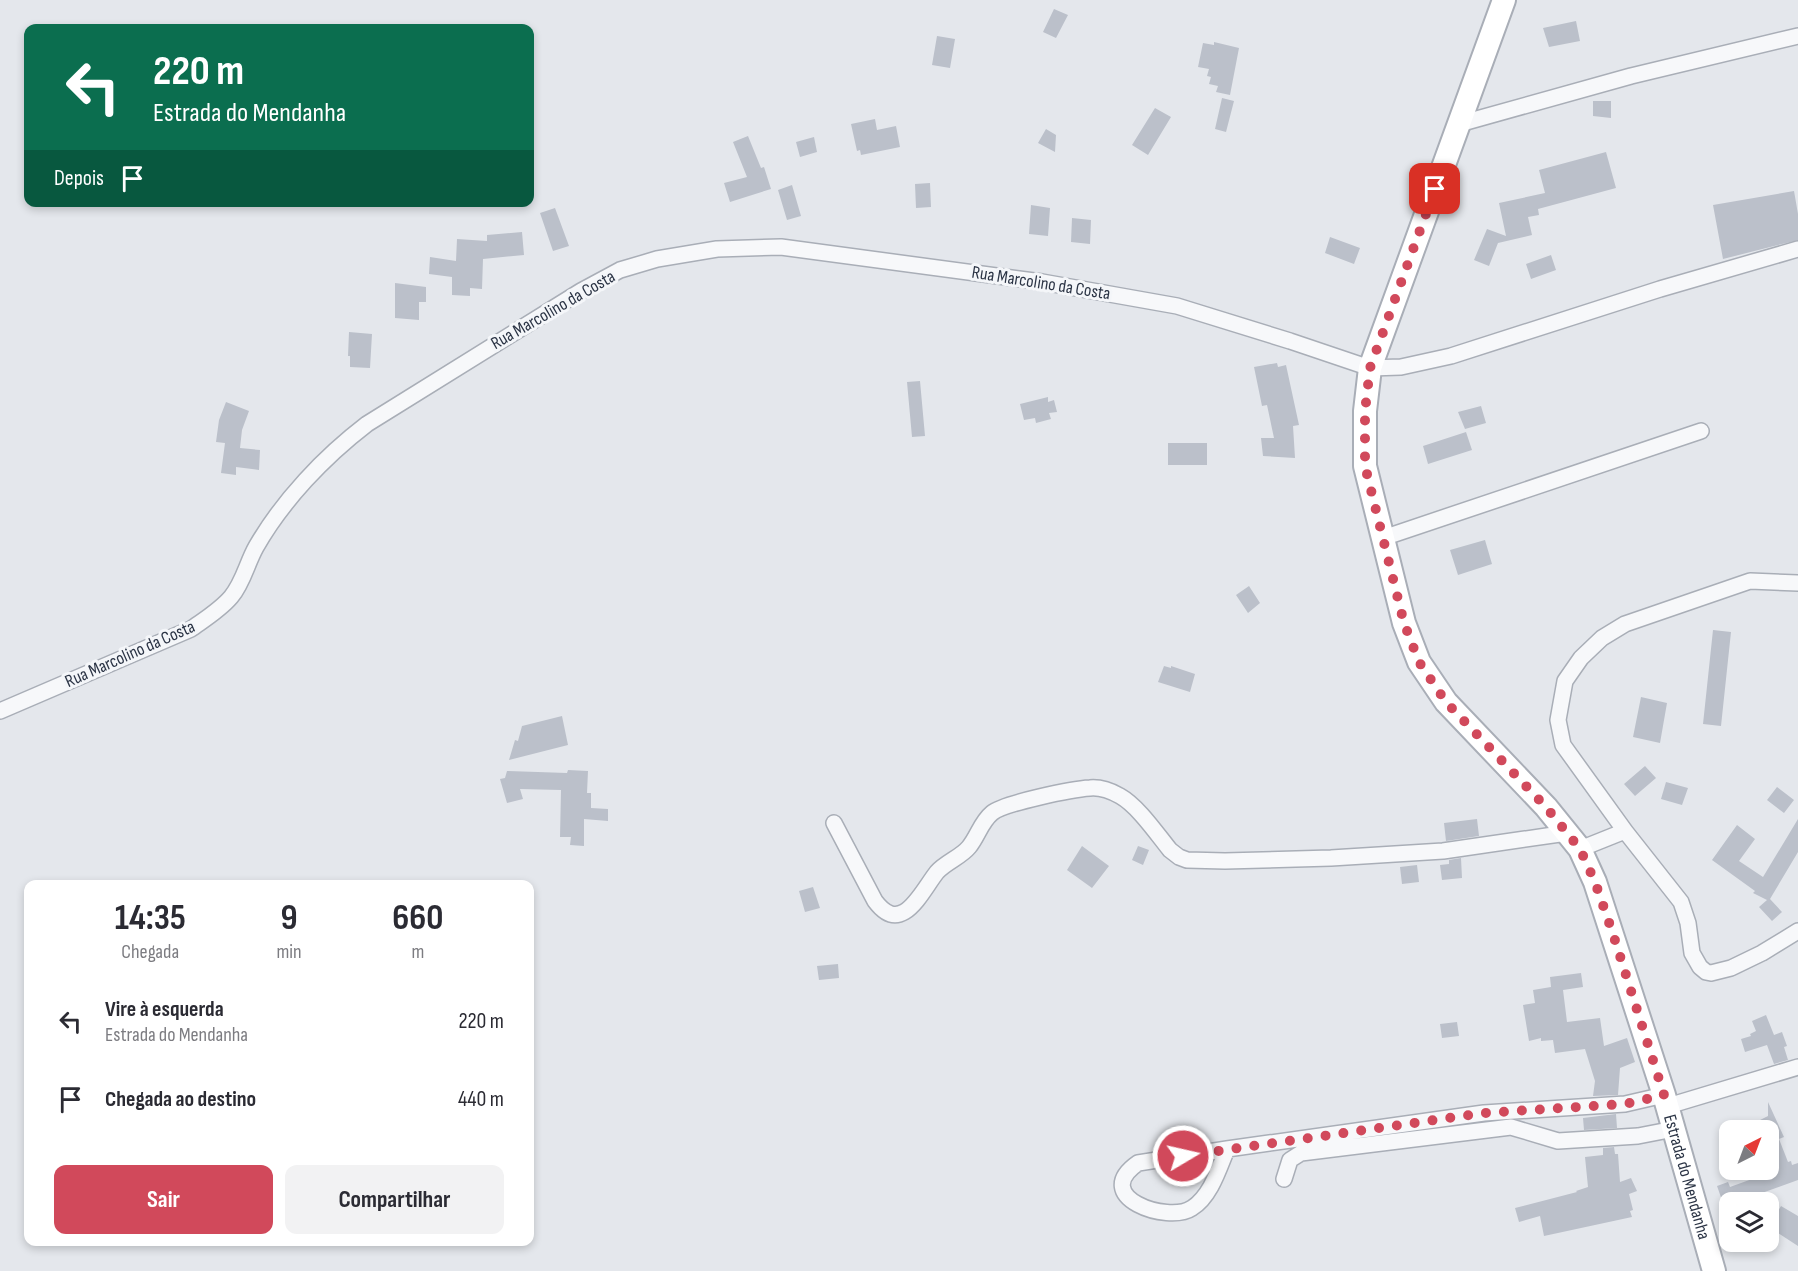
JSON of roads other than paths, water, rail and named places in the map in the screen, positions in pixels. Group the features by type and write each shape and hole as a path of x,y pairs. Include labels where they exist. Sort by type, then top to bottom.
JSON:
{"main road":[{"name":"Estrada do Mendanha","path":"1504,0 1370,368 1365,411 1365,466 1404,623 1419,662 1446,702 1546,807 1574,841 1595,882 1666,1100 1714,1271"}],"street":[{"path":"1459,124 1631,76 1798,36"},
{"name":"Rua Marcolino da Costa","path":"0,711 191,629 213,614 232,596 256,547 284,507 345,440 376,417 581,291 620,270 657,259 717,249 781,247 1042,282 1177,306 1370,368"},
{"path":"1370,368 1401,367 1451,356 1660,289 1798,249"},
{"path":"1383,538 1701,431"},
{"path":"1798,583 1750,581 1625,624 1581,658 1565,681 1558,720 1563,745 1625,831 1681,902 1688,923 1692,953 1700,967 1711,973 1731,968 1762,953 1798,931"},
{"path":"834,823 875,901 882,910 893,915 906,911 915,903 938,871 971,845 987,818 995,810 1090,788 1105,789 1123,797 1170,850 1187,860 1331,858 1443,851 1574,841 1625,831"},
{"path":"1227,1149 1211,1186 1202,1200 1191,1209 1176,1213 1146,1209 1130,1199 1122,1189 1122,1179 1128,1170 1138,1163 1227,1149 1484,1113 1666,1100 1798,1067"},
{"path":"1284,1179 1290,1160 1301,1153 1312,1151 1511,1126 1558,1140 1638,1137 1674,1129"}]}
